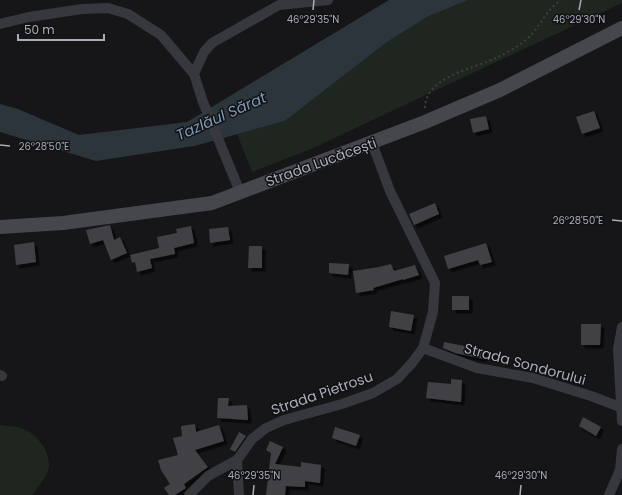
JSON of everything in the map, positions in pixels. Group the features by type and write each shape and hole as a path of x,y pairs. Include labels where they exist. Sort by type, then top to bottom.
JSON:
{"main road":[{"name":"Strada Lucăcești","path":"0,227 63,223 212,203 372,144 500,90 622,28"}],"street":[{"path":"194,74 204,52 212,43 279,4 328,0"},
{"path":"0,24 29,17 107,4 128,14 161,35 194,74 203,102 240,192"},
{"name":"Strada Pietrosu","path":"189,495 208,476 237,460 252,439 274,423 342,404 386,386 404,372 423,348 432,312 435,283 390,191 372,144"},
{"path":"622,327 618,349 620,408 622,421"},
{"name":"Strada Sondorului","path":"423,348 477,368 533,378 591,396 620,408"},
{"path":"610,495 620,470 622,448"},
{"path":"237,460 239,495"}],"path":[{"path":"425,122 425,105 431,90 448,78 496,58 518,45 527,38 550,10 561,0"}],"shaded area":[{"path":"467,0 622,0 622,3 311,149 252,172 237,134 285,121 387,42 429,16"},
{"path":"0,425 27,430 37,438 45,448 49,460 47,474 32,495 0,495"}],"water":[{"name":"Tazlăul Sărat","path":"389,0 468,0 429,16 387,42 285,121 194,146 96,161 0,132 0,104 18,109 79,135 187,122"}],"building":[{"path":"594,111 600,128 582,134 576,117"},
{"path":"486,116 489,129 473,133 470,119"},
{"path":"435,203 439,214 414,225 409,214"},
{"path":"110,225 114,240 120,237 127,253 111,260 103,240 90,244 86,230"},
{"path":"191,226 194,243 174,248 175,254 150,259 152,268 137,272 135,262 132,263 130,255 159,248 157,237 177,233 176,229"},
{"path":"228,227 230,240 210,243 209,229"},
{"path":"34,242 36,262 16,265 14,245"},
{"path":"486,243 492,262 480,265 478,260 448,269 444,256"},
{"path":"249,246 262,246 262,268 248,268"},
{"path":"329,263 349,264 348,275 329,273"},
{"path":"391,264 394,271 415,265 419,275 373,288 374,290 356,293 353,271"},
{"path":"452,296 469,296 469,310 452,310"},
{"path":"391,311 414,315 411,331 389,327"},
{"path":"581,324 601,324 600,345 581,345"},
{"path":"444,342 485,350 483,359 455,353 443,348"},
{"path":"451,379 462,380 461,402 426,398 428,382 451,384"},
{"path":"218,398 229,398 228,406 247,405 248,420 217,418"},
{"path":"583,417 601,427 596,436 579,426"},
{"path":"195,424 196,432 219,425 224,441 195,450 208,467 184,484 186,488 175,495 169,495 164,488 170,484 161,470 158,460 178,455 173,438 182,436 181,426"},
{"path":"335,427 360,435 356,446 332,438"},
{"path":"239,432 246,436 235,452 230,449"},
{"path":"270,441 283,447 275,464 301,467 301,462 321,465 320,483 305,481 305,487 286,486 285,495 266,495 271,453 266,450"}]}
